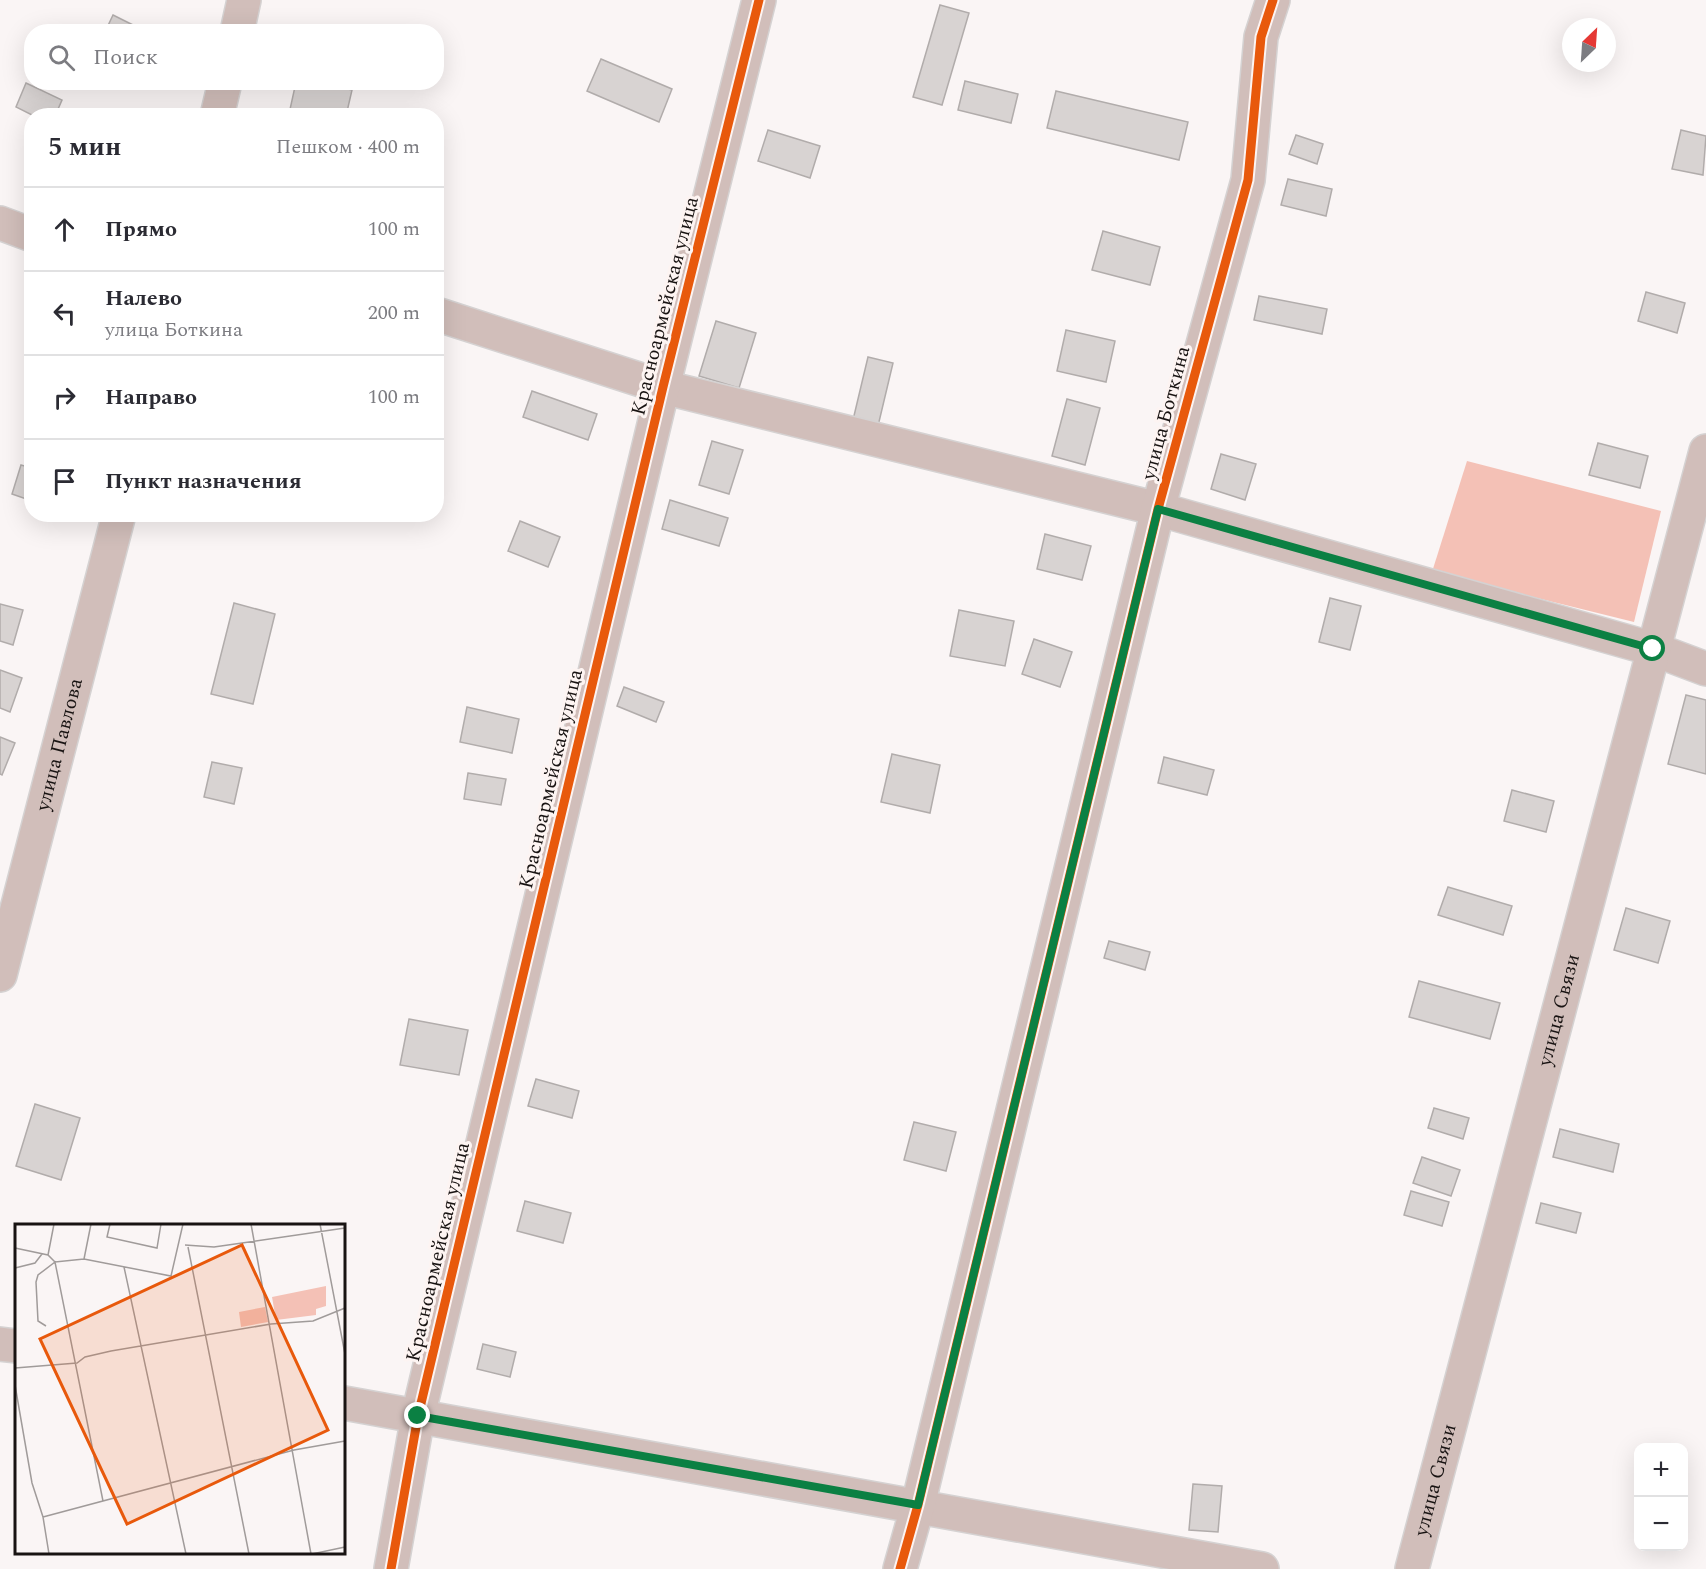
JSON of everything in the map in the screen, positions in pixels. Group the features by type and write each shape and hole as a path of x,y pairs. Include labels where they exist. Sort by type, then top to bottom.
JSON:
{"street":[{"path":"239,24 244,0"},
{"name":"Красноармейская улица","path":"391,1569 418,1416 663,387 759,0"},
{"name":"улица Боткина","path":"900,1569 918,1505 1158,509 1248,180 1262,37 1273,0"},
{"path":"219,108 223,90"},
{"path":"0,223 24,232"},
{"path":"444,317 663,387 1158,509 1653,649 1706,669"},
{"name":"улица Связи","path":"1412,1569 1706,451"},
{"name":"улица Павлова","path":"0,975 117,522"},
{"path":"0,1344 15,1346"},
{"path":"345,1403 1262,1569"}],"shaded area":[{"path":"1467,461 1661,511 1634,622 1432,572"}],"building":[{"path":"940,5 969,13 942,105 913,97"},
{"path":"113,15 131,24 109,24"},
{"path":"601,59 672,89 659,122 587,91"},
{"path":"965,81 1018,94 1011,123 958,110"},
{"path":"24,88 24,90 41,90 62,100 58,108 24,108 24,111 16,107"},
{"path":"294,90 352,90 348,108 290,108"},
{"path":"1056,91 1188,122 1179,160 1047,128"},
{"path":"768,130 820,146 810,178 758,161"},
{"path":"1681,130 1706,136 1703,175 1672,169"},
{"path":"1296,135 1323,144 1317,164 1289,154"},
{"path":"1288,179 1332,189 1326,216 1281,205"},
{"path":"1103,231 1160,247 1150,285 1092,270"},
{"path":"1646,292 1685,303 1677,333 1638,321"},
{"path":"1259,296 1327,309 1322,334 1254,320"},
{"path":"716,321 756,333 739,388 699,376"},
{"path":"1066,330 1115,341 1106,382 1057,371"},
{"path":"868,357 893,363 878,426 853,420"},
{"path":"532,391 597,414 588,440 523,417"},
{"path":"1067,399 1100,408 1085,465 1052,456"},
{"path":"712,441 743,450 729,494 699,485"},
{"path":"1598,443 1648,456 1640,488 1589,475"},
{"path":"1221,454 1256,464 1245,500 1211,489"},
{"path":"21,465 24,466 24,498 12,494"},
{"path":"670,500 728,518 719,546 662,529"},
{"path":"520,521 560,537 548,567 508,551"},
{"path":"1045,534 1091,546 1082,580 1037,569"},
{"path":"1330,598 1361,606 1350,650 1319,642"},
{"path":"234,603 275,614 253,704 211,694"},
{"path":"0,604 23,610 13,645 0,641"},
{"path":"959,610 1014,621 1005,666 950,656"},
{"path":"1034,639 1072,652 1060,687 1022,674"},
{"path":"0,670 22,678 10,712 0,708"},
{"path":"624,687 664,702 656,722 617,706"},
{"path":"1686,695 1706,700 1706,774 1668,764"},
{"path":"467,707 519,719 512,753 460,742"},
{"path":"0,737 15,743 2,775 0,774"},
{"path":"892,754 940,765 930,813 881,802"},
{"path":"1164,757 1214,770 1207,795 1158,783"},
{"path":"212,762 242,768 234,804 204,797"},
{"path":"468,773 506,779 501,805 464,799"},
{"path":"1512,790 1554,801 1546,832 1504,821"},
{"path":"1448,887 1512,906 1503,935 1438,915"},
{"path":"1626,908 1670,921 1658,963 1614,950"},
{"path":"1109,941 1150,952 1145,970 1104,958"},
{"path":"1419,981 1500,1003 1490,1039 1409,1017"},
{"path":"409,1019 468,1030 459,1075 400,1065"},
{"path":"536,1079 579,1091 572,1118 528,1106"},
{"path":"35,1104 80,1118 61,1180 16,1166"},
{"path":"1434,1108 1469,1118 1463,1139 1428,1128"},
{"path":"914,1122 956,1132 946,1171 904,1160"},
{"path":"1560,1129 1619,1144 1613,1172 1553,1157"},
{"path":"1422,1157 1460,1170 1451,1196 1413,1183"},
{"path":"1411,1191 1449,1202 1442,1226 1404,1215"},
{"path":"525,1201 571,1213 563,1243 517,1231"},
{"path":"1541,1203 1581,1213 1576,1233 1536,1223"},
{"path":"483,1344 516,1352 510,1377 477,1369"},
{"path":"1193,1484 1222,1486 1218,1532 1189,1530"}],"cycle path":[{"path":"391,1569 418,1416 663,387 759,0"},
{"path":"900,1569 918,1505 1158,509 1248,180 1261,37 1273,0"}],"route":[{"path":"418,1416 918,1505 1158,509 1653,649"}]}
